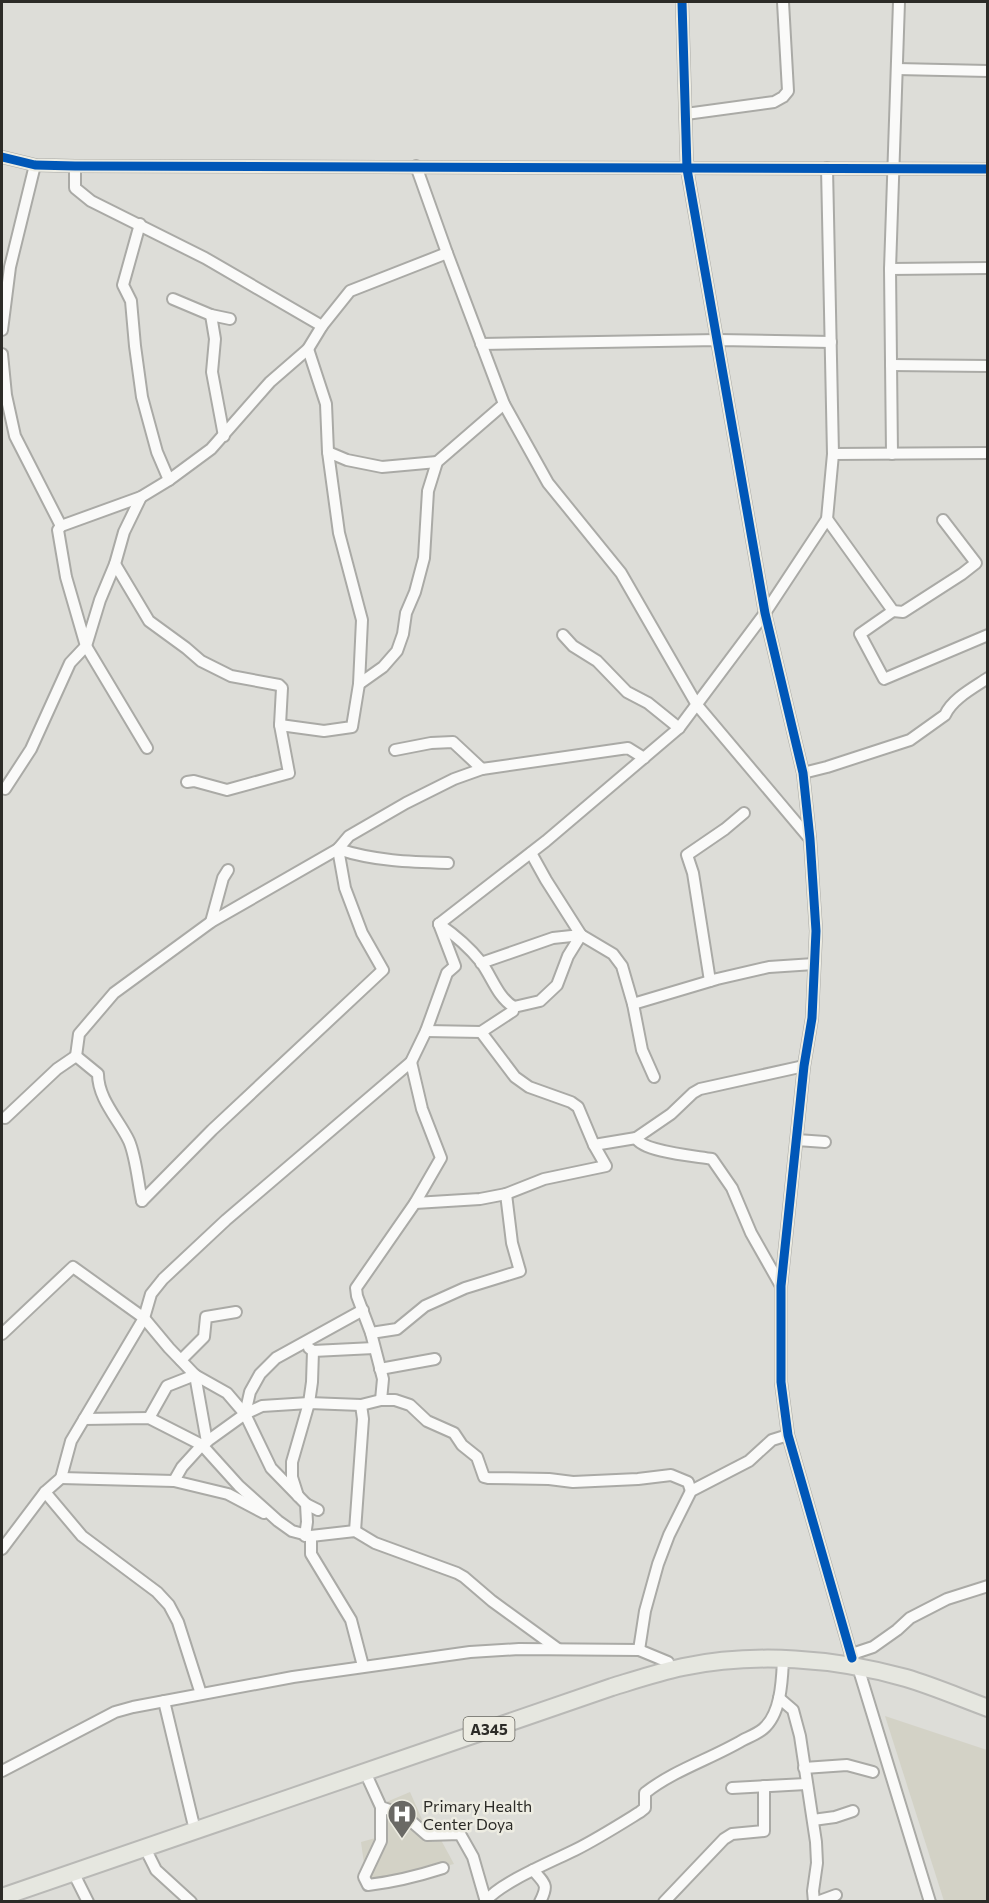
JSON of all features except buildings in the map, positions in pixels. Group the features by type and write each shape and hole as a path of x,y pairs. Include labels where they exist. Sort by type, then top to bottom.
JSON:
{"highway":[{"name":"A345","path":"2,1889 567,1694 668,1662 749,1651 803,1653 915,1672 987,1697"},
{"name":"A345","path":"2,1897 664,1671 724,1661 854,1660 987,1708"}],"street":[{"path":"682,2 687,169 765,613 803,773 810,839 816,931 812,1018 804,1066 781,1286 782,1382 788,1435 854,1660 930,1902"},
{"path":"686,114 774,102 783,97 788,91 783,2"},
{"path":"892,454 890,269 899,2"},
{"path":"897,69 987,71"},
{"path":"2,156 34,165 75,166 987,169"},
{"path":"2,330 10,267 34,165"},
{"path":"75,166 74,185 77,191 91,201 205,258 322,326"},
{"path":"416,166 504,404 548,483 621,573 698,705 810,839"},
{"path":"439,924 531,853 679,728 765,613 827,519 832,454 827,168"},
{"path":"140,224 123,285 131,301 142,397 157,452 170,480"},
{"path":"147,748 86,646 66,577 58,530 61,526 141,497 170,480 211,449 270,382 308,350 322,326 350,291 447,253"},
{"path":"890,269 987,268"},
{"path":"173,299 211,315 230,318"},
{"path":"211,315 215,339 212,372 224,436"},
{"path":"481,344 718,340 831,342"},
{"path":"280,725 324,731 352,728 359,684 362,620 339,533 328,452 326,404 308,350"},
{"path":"2,354 6,395 15,436 61,526"},
{"path":"891,365 987,366"},
{"path":"359,684 383,667 397,651 403,634 406,613 415,592 424,558 428,491 437,462 504,404"},
{"path":"328,452 347,460 382,467 437,462"},
{"path":"832,454 987,453"},
{"path":"5,789 31,749 70,663 86,646 124,532 141,497"},
{"path":"827,519 893,611 898,613 962,574 976,562 943,520"},
{"path":"115,564 148,621 186,648 201,662 231,676 282,688 280,725 289,773 227,790 194,781 187,782"},
{"path":"893,611 860,634 884,679 987,634"},
{"path":"563,635 573,646 597,662 627,692 648,703 679,728"},
{"path":"803,773 910,740 945,715 947,710 965,693 987,678"},
{"path":"395,750 431,743 453,742 482,769"},
{"path":"76,1056 79,1034 114,993 211,922 338,849 349,836 406,803 454,779 482,769 628,748 644,758"},
{"path":"710,981 693,873 687,855 744,813"},
{"path":"338,849 358,856 394,861 448,863"},
{"path":"76,1056 98,1074 98,1081 113,1115 130,1143 142,1201 212,1130 383,970 362,933 345,888 338,849"},
{"path":"531,853 581,935 613,954 622,966 633,1004 642,1050 654,1077"},
{"path":"211,922 223,878 228,870"},
{"path":"439,924 461,940 481,963 506,1002 514,1007 540,1001 556,985 568,956 581,935"},
{"path":"2,1549 45,1492 61,1478 70,1441 144,1318 151,1294 163,1279 226,1220 411,1062 426,1031 447,973 455,966 439,924"},
{"path":"481,963 554,938 581,935"},
{"path":"633,1004 769,966 814,964"},
{"path":"426,1031 481,1032 513,1011 514,1007"},
{"path":"415,1203 480,1199 506,1194 544,1179 606,1167 578,1107 571,1102 528,1087 515,1077 481,1032"},
{"path":"5,1118 62,1065 76,1056"},
{"path":"381,1400 383,1379 356,1288 415,1203 440,1162 441,1154 422,1109 411,1062"},
{"path":"594,1145 636,1138 671,1114 700,1089 804,1066"},
{"path":"636,1138 639,1143 649,1148 712,1159 732,1188 751,1233 781,1286"},
{"path":"797,1140 825,1142"},
{"path":"371,1333 398,1329 425,1306 465,1288 520,1271 512,1243 506,1194"},
{"path":"2,1334 74,1267 144,1318 168,1348 195,1375 224,1391 245,1414 271,1468 302,1500 318,1510"},
{"path":"245,1414 250,1392 262,1371 288,1350 363,1310"},
{"path":"182,1360 204,1337 206,1317 236,1312"},
{"path":"303,1344 313,1351 374,1348"},
{"path":"313,1351 309,1403 292,1462 292,1477 302,1500 311,1554 351,1620 363,1666"},
{"path":"380,1369 435,1359"},
{"path":"149,1418 167,1386 195,1375"},
{"path":"195,1375 205,1443"},
{"path":"174,1481 182,1467 205,1443 245,1414 264,1406 309,1403 362,1405 381,1400 395,1400 410,1405 427,1421 454,1433 462,1445 477,1456 484,1477 573,1482 671,1475 688,1482 691,1491"},
{"path":"355,1531 362,1405"},
{"path":"84,1419 149,1418 205,1443 239,1486 292,1531 308,1536 355,1531 375,1544 464,1577 492,1601 559,1649"},
{"path":"639,1650 645,1611 658,1564 669,1535 691,1491 748,1461 772,1440 788,1435"},
{"path":"61,1478 174,1481 228,1494 278,1521"},
{"path":"45,1492 82,1536 157,1592 169,1605 178,1622 201,1694"},
{"path":"854,1660 897,1630 910,1618 947,1599 987,1586"},
{"path":"2,1771 115,1712 201,1694 363,1666 470,1652 559,1649 639,1650 668,1662"},
{"path":"486,1901 489,1896 534,1870 576,1850 640,1812 645,1808 645,1793 676,1773 733,1746 764,1728 782,1688 783,1659"},
{"path":"779,1698 793,1710 804,1768 813,1820 817,1863 813,1881 816,1902 836,1894"},
{"path":"164,1701 193,1822"},
{"path":"804,1768 847,1765 873,1772"},
{"path":"365,1772 381,1807 381,1841 364,1877 365,1882 368,1885 384,1883 443,1868"},
{"path":"732,1788 806,1784"},
{"path":"664,1902 724,1839 732,1834 764,1831 764,1786"},
{"path":"381,1807 404,1815 427,1835 460,1834 472,1857 486,1901"},
{"path":"813,1820 835,1817 853,1811"},
{"path":"145,1848 156,1870 191,1902"},
{"path":"534,1870 546,1888 540,1902"},
{"path":"73,1872 88,1902"}],"shaded area":[{"path":"885,1716 987,1750 987,1901 944,1901"},
{"name":"Primary Health Center Doya","path":"410,1792 432,1842 441,1840 454,1864 367,1885 361,1842 379,1837 377,1806"}],"cycle path":[{"path":"682,2 687,169 765,613 803,773 810,839 816,931 812,1018 804,1066 781,1286 781,1382 788,1435 852,1658"},
{"path":"2,157 35,165 75,166 988,169"}],"place":[{"name":"Primary Health Center Doya","path":"402,1840"}]}
